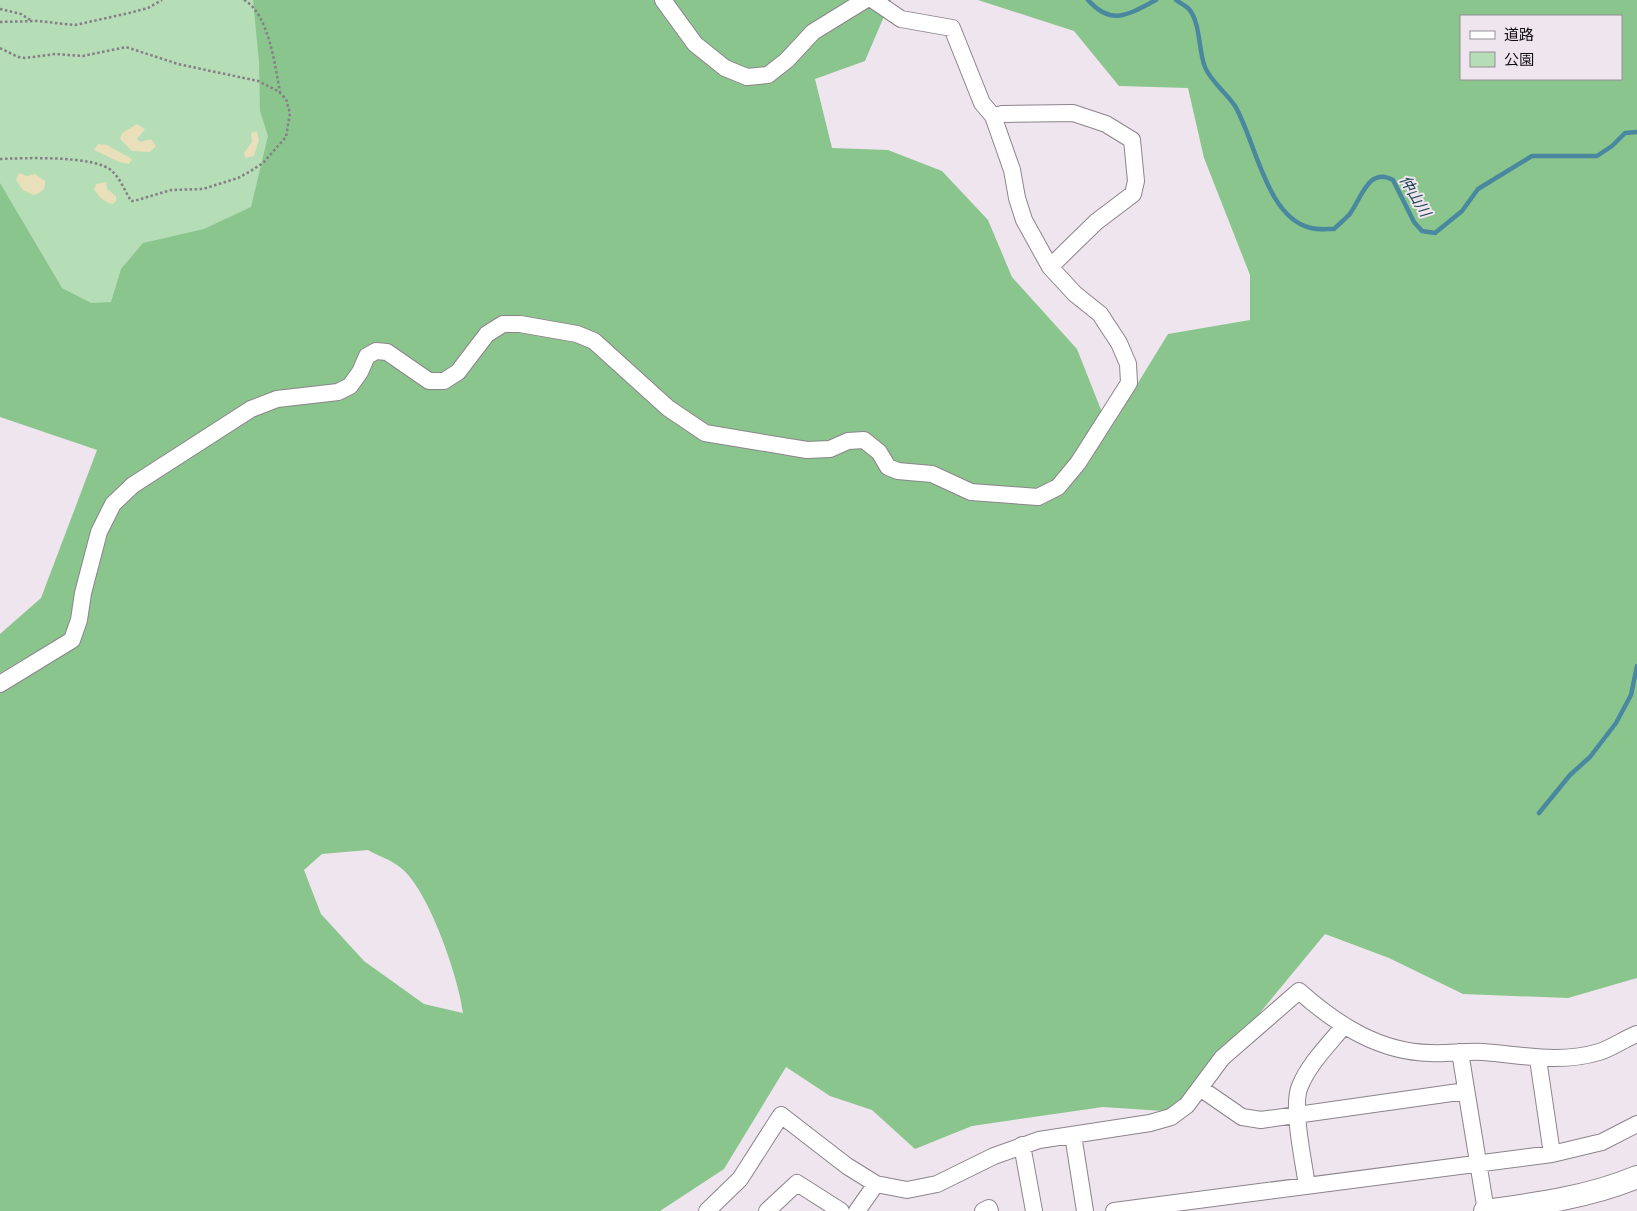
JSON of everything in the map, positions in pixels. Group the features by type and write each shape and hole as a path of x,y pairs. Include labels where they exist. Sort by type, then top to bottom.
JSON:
{"street":[{"path":"663,0 695,44 725,68 747,77 768,75 787,60 813,32 865,0"},
{"path":"0,684 72,640 79,620 83,593 98,532 113,504 133,485 251,409 277,399 338,392 350,386 360,372 367,356 376,350 387,352 430,381 444,381 458,372 487,334 503,324 520,324 577,334 594,341 632,378 668,408 705,433 807,450 830,449 848,441 864,440 879,452 888,467 898,471 932,474 971,492 1038,497 1058,487 1078,463 1129,383 1128,364 1119,344 1100,314 1076,294 1050,268 1024,220 1017,198 1012,170 993,116 982,103 952,28 902,19 873,0"},
{"path":"993,116 1002,114 1073,114 1106,124 1132,140 1136,181 1133,194 1096,222 1050,268"},
{"path":"707,1211 740,1179 781,1115 847,1166 876,1184 907,1190 937,1184 994,1156 1022,1145 1073,1135 1150,1124 1171,1118 1187,1105 1210,1071 1222,1058 1300,991 1322,1011 1344,1027 1370,1040 1401,1049 1429,1053 1460,1052 1538,1059 1570,1058 1600,1051 1637,1034"},
{"path":"1307,1186 1297,1114 1299,1087 1310,1068 1344,1027"},
{"path":"1460,1052 1485,1211 1554,1201 1612,1188 1637,1177"},
{"path":"1538,1059 1552,1154"},
{"path":"1200,1088 1242,1117 1261,1120 1466,1091"},
{"path":"1114,1211 1552,1154 1602,1142 1637,1124"},
{"path":"1073,1135 1085,1211"},
{"path":"1022,1145 1034,1211"},
{"path":"767,1211 797,1183 841,1211"},
{"path":"857,1211 876,1184"},
{"path":"983,1211 989,1208 990,1211"}],"path":[{"path":"0,22 33,21 75,25 148,8 162,0"},
{"path":"244,0 255,8 271,45 281,94"},
{"path":"0,9 21,14 33,21"},
{"path":"0,48 18,57 25,58 55,54 83,56 126,47 178,64 258,81 281,94 286,99 289,120 286,137 275,150 263,163 238,178 203,189 171,190 130,201 112,171 88,160 0,159"}],"green space":[{"path":"0,0 345,0 337,109 169,348 0,287"},
{"path":"253,0 891,0 865,61 815,79 832,148 888,150 942,171 988,220 1012,277 1077,349 1109,430 1168,334 1250,320 1250,275 1204,158 1188,88 1119,86 1074,31 978,0 1637,0 1637,978 1568,998 1463,994 1389,958 1325,934 1178,1112 1103,1107 972,1126 915,1149 872,1110 830,1096 786,1067 724,1169 660,1211 0,1211 0,634 41,598 97,450 0,417 0,183 62,288 91,303 111,302 121,269 143,243 204,229 251,207 268,136 260,111 259,62","holes":["368,850 393,863 412,879 432,915 456,979 463,1013 424,1004 364,961 321,914 304,870 322,854"]}],"sand":[{"path":"137,124 145,129 137,139 140,142 151,139 156,146 150,152 132,151 120,139 122,133"},
{"path":"257,131 259,140 254,156 245,158 244,153 252,142 251,133"},
{"path":"98,144 107,145 132,159 129,164 119,162 94,150"},
{"path":"19,173 27,176 35,174 45,181 44,189 33,195 23,190 16,180"},
{"path":"106,182 107,189 116,196 116,201 113,204 102,199 94,189 96,184"}],"waterway":[{"name":"仲山川","path":"1088,0 1097,8 1113,16 1129,13 1156,0"},
{"name":"仲山川","path":"1176,0 1189,9 1193,15 1205,67 1235,106 1272,194 1283,209 1296,221 1311,228 1334,229 1349,215 1371,181 1377,177 1384,177 1393,180 1414,222 1422,231 1435,233 1462,211 1478,189 1532,156 1597,156 1612,146 1625,133 1637,132"},
{"path":"1539,813 1570,775 1590,757 1616,723 1631,695 1637,666"}]}
